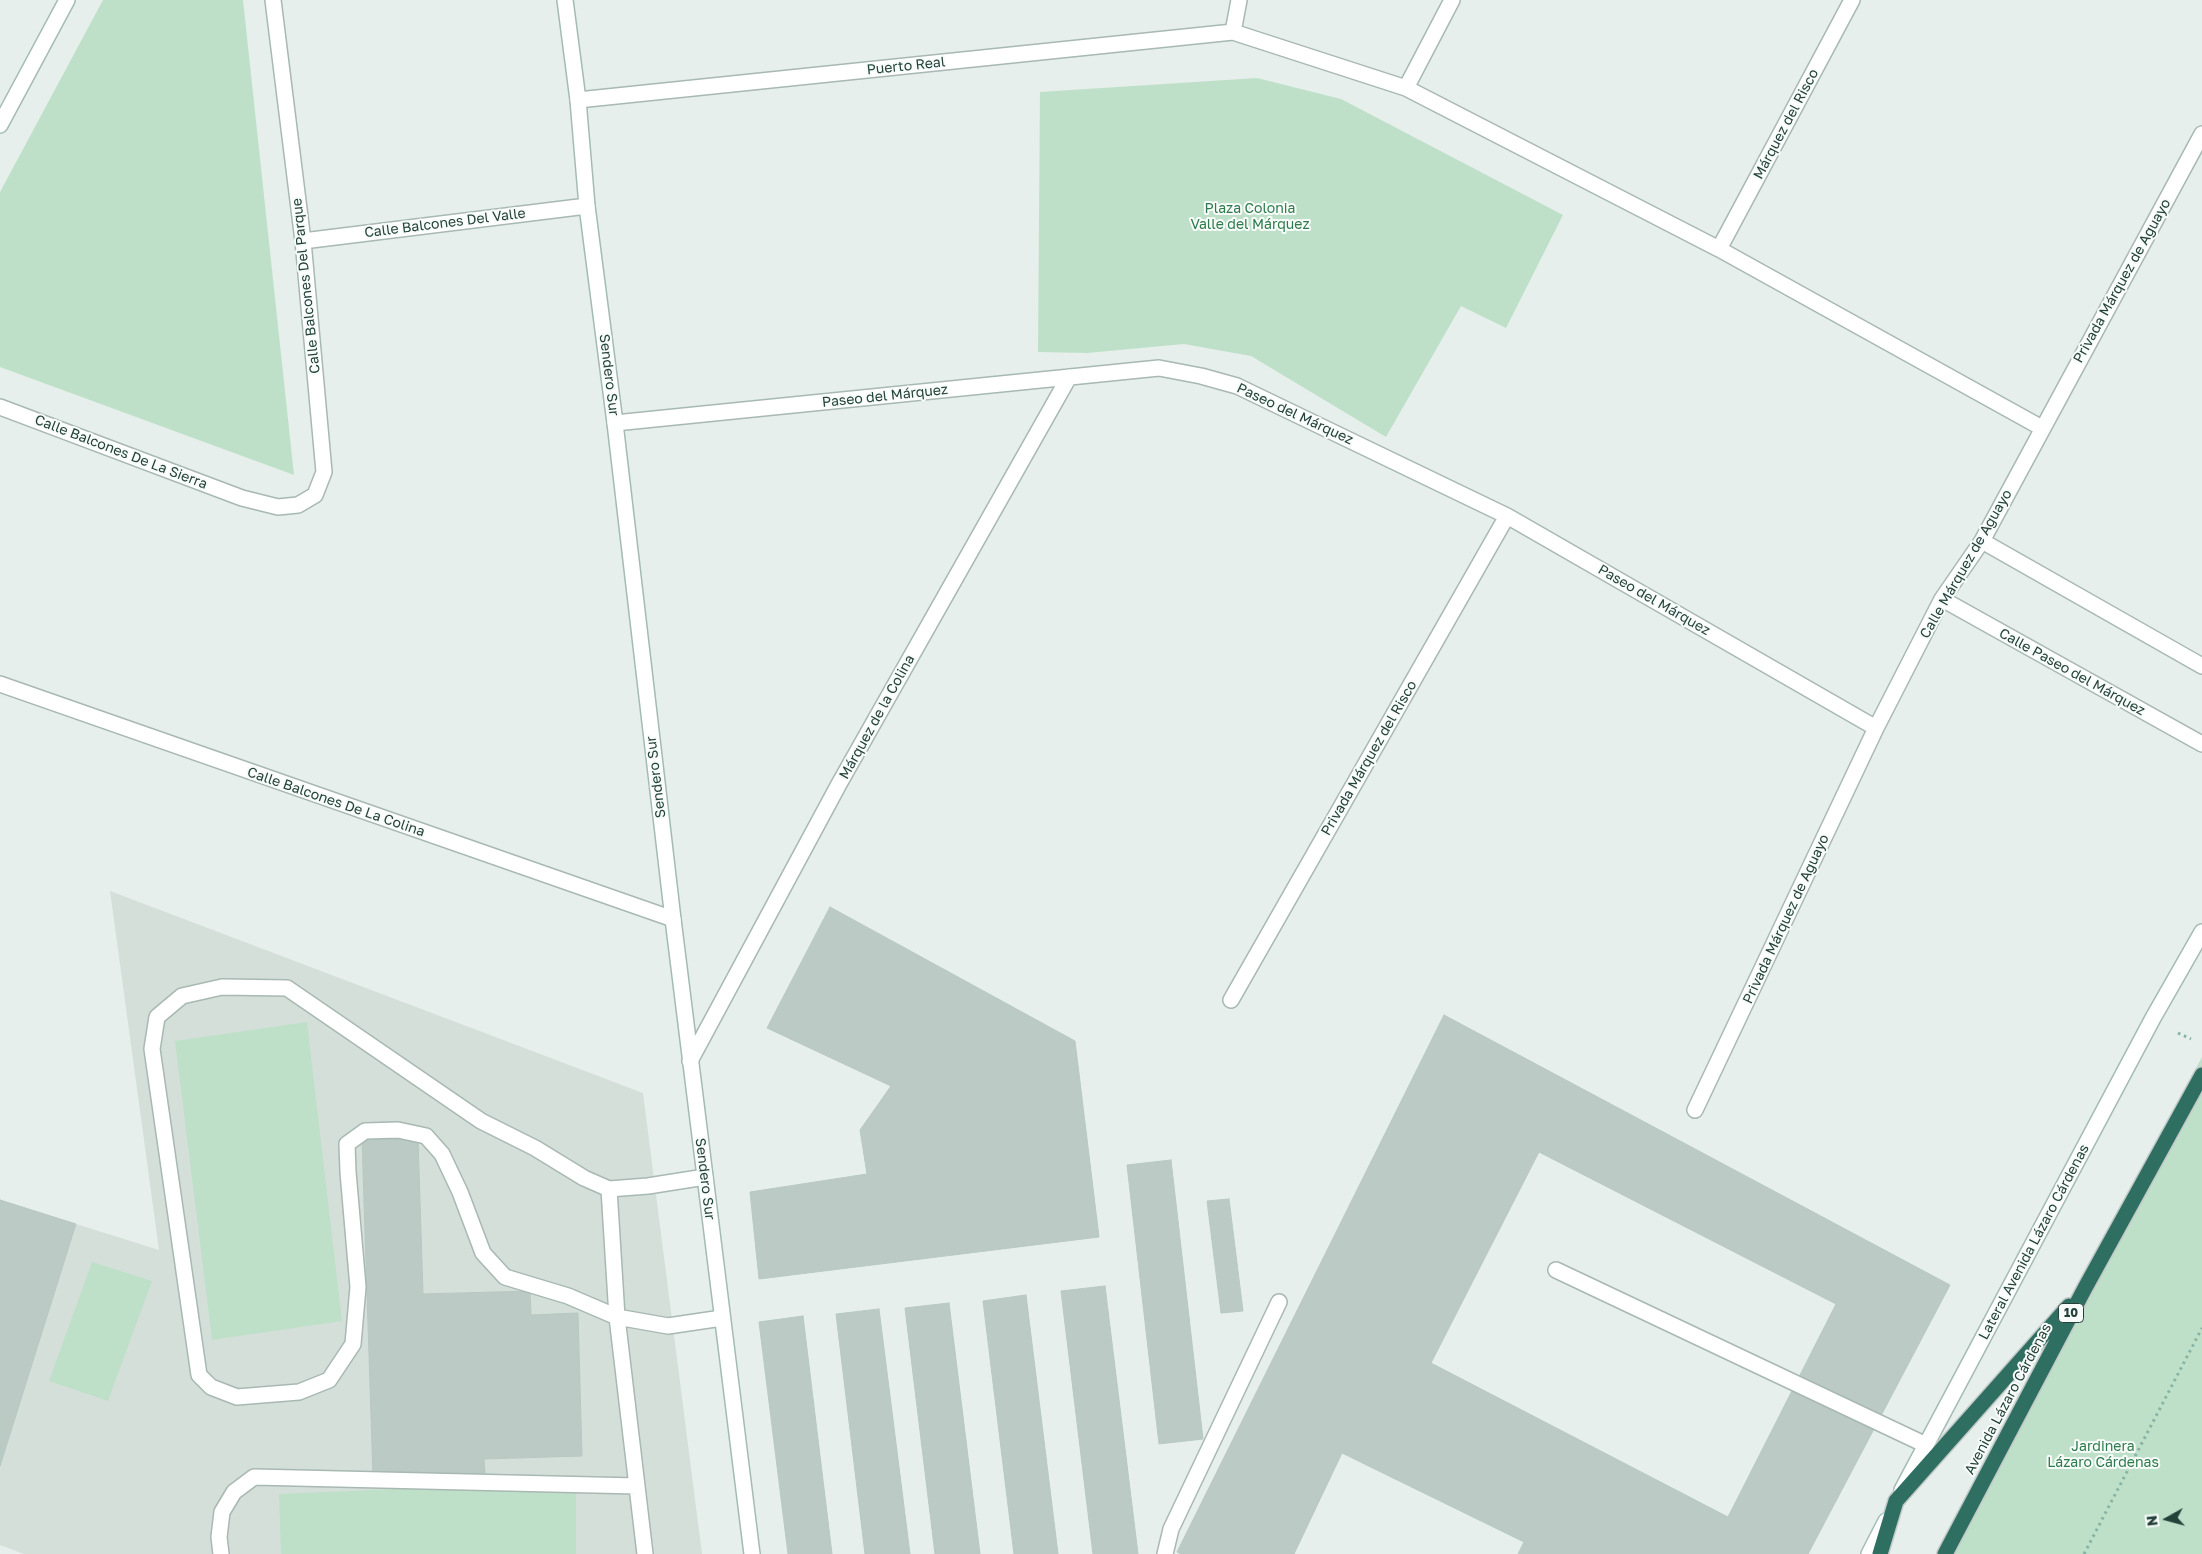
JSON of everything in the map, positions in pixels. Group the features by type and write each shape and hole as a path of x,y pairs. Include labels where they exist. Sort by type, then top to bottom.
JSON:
{"highway":[{"name":"Avenida Lázaro Cárdenas","path":"1945,1554 2085,1288 2202,1076"},
{"path":"1880,1554 1896,1501 2085,1288"}],"street":[{"path":"0,125 66,0"},
{"name":"Calle Balcones Del Parque","path":"242,498 278,507 298,505 315,495 324,472 303,241 273,0"},
{"name":"Sendero Sur","path":"565,0 578,100 587,206 615,423 690,1061 752,1554"},
{"path":"1239,0 1233,32 1406,88 1719,248 2042,428"},
{"path":"1406,88 1452,0"},
{"name":"Márquez del Risco","path":"1719,248 1852,0"},
{"name":"Puerto Real","path":"578,100 1233,32"},
{"name":"Privada Márquez de Aguayo","path":"2042,428 2202,134"},
{"name":"Calle Balcones Del Valle","path":"303,241 587,206"},
{"name":"Paseo del Márquez","path":"615,423 1159,368 1237,386 1507,516 1876,728"},
{"name":"Márquez de la Colina","path":"690,1061 839,784 1070,377"},
{"name":"Calle Balcones De La Sierra","path":"0,407 242,498"},
{"name":"Calle Márquez de Aguayo","path":"1876,728 1942,599 1982,541 2042,428"},
{"name":"Privada Márquez del Risco","path":"1231,1000 1507,516"},
{"path":"1982,541 2202,666"},
{"name":"Calle Paseo del Márquez","path":"1942,599 2202,744"},
{"name":"Calle Balcones De La Colina","path":"0,684 673,919"},
{"name":"Privada Márquez de Aguayo","path":"1695,1110 1876,728"},
{"name":"Lateral Avenida Lázaro Cárdenas","path":"1869,1554 2153,1018 2202,932"},
{"path":"705,1177 648,1186 609,1189 584,1178 535,1148 481,1120 287,988 222,987 182,996 157,1017 152,1049 199,1375 211,1387 237,1397 299,1392 329,1380 353,1344 358,1287 347,1144 365,1131 398,1130 426,1136 442,1154 460,1192 483,1253 505,1277 568,1296 617,1317 668,1326 722,1318"},
{"path":"609,1189 617,1317 645,1554"},
{"path":"1556,1270 1926,1445"},
{"path":"1165,1554 1171,1529 1279,1302"},
{"path":"221,1554 219,1537 222,1512 234,1492 254,1477 638,1486"}],"path":[{"path":"2084,1554 2202,1328"}],"shaded area":[{"path":"110,891 643,1093 702,1554 24,1554 0,1545 0,1200 159,1250"}],"green space":[{"path":"103,0 243,0 294,475 0,367 0,192"},
{"name":"Plaza Colonia Valle del Márquez","path":"1257,78 1341,99 1563,215 1506,328 1461,306 1386,437 1251,356 1184,344 1087,353 1038,352 1040,92"},
{"path":"307,1022 342,1321 212,1340 175,1041"},
{"name":"Jardinera Lázaro Cárdenas","path":"2202,1057 2202,1554 1943,1554 2057,1326"},
{"path":"92,1262 152,1281 108,1401 49,1381"},
{"path":"576,1481 576,1554 281,1554 279,1494"}],"building":[{"path":"830,907 1075,1041 1099,1237 759,1279 750,1192 867,1174 860,1130 891,1086 767,1028"},
{"path":"1444,1015 1950,1285 1808,1554 1518,1554 1524,1542 1342,1453 1294,1554 1181,1554 1177,1552","holes":["1539,1152 1836,1304 1728,1517 1431,1363"]},
{"path":"418,1139 423,1294 530,1291 531,1315 578,1313 582,1456 484,1459 485,1473 373,1477 362,1140"},
{"path":"1171,1160 1203,1439 1159,1444 1127,1165"},
{"path":"1229,1199 1243,1311 1221,1313 1207,1201"},
{"path":"0,1200 76,1224 0,1466"},
{"path":"1105,1286 1138,1554 1093,1554 1061,1291"},
{"path":"1026,1295 1058,1554 1014,1554 983,1301"},
{"path":"949,1303 980,1554 935,1554 905,1308"},
{"path":"879,1309 910,1554 865,1554 836,1314"},
{"path":"803,1316 832,1554 788,1554 759,1322"}]}
